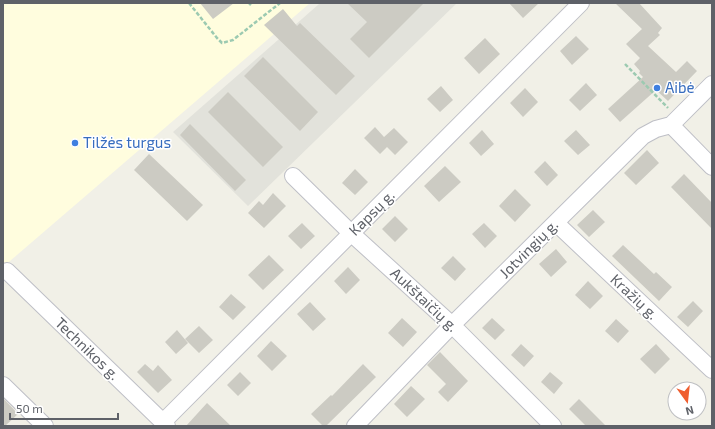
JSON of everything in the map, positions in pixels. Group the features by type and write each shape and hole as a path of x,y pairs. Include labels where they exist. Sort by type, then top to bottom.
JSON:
{"street":[{"name":"Kapsų g.","path":"165,424 581,3"},
{"name":"Jotvingių g.","path":"355,426 452,325 644,136 656,129 674,122 712,84"},
{"path":"674,122 712,167"},
{"name":"Aukštaičių g.","path":"293,176 352,234 452,325 552,426"},
{"name":"Kražių g.","path":"556,223 712,370"},
{"name":"Technikos g.","path":"7,271 165,424"},
{"path":"3,385 45,426"}],"path":[{"path":"189,3 222,43 233,40 280,3"},
{"path":"624,64 674,122"}],"shaded area":[{"name":"Tilžės turgus","path":"3,3 310,3 3,267"},
{"path":"318,3 457,3 248,206 173,132 319,4"}],"building":[{"path":"200,3 234,3 213,19"},
{"path":"347,3 424,3 369,58 350,39 367,22"},
{"path":"509,3 539,3 523,18"},
{"path":"615,3 639,3 662,28 658,33 660,35 648,46 676,72 687,61 697,71 668,101 656,90 620,122 608,109 643,77 634,64 640,58 626,44 642,29"},
{"path":"283,9 297,26 300,23 355,76 336,95 264,25"},
{"path":"576,36 589,49 572,65 560,51"},
{"path":"485,38 500,54 479,74 464,58"},
{"path":"263,57 318,112 300,131 244,76"},
{"path":"586,83 597,95 580,111 569,100"},
{"path":"441,86 453,100 440,112 427,99"},
{"path":"525,88 538,102 523,117 510,103"},
{"path":"228,92 283,147 263,167 208,112"},
{"path":"190,124 246,180 235,191 180,135"},
{"path":"375,127 384,137 394,128 408,142 395,155 387,147 380,154 364,138"},
{"path":"482,130 494,144 481,156 469,143"},
{"path":"576,130 590,145 578,155 564,141"},
{"path":"647,150 659,163 636,185 624,173"},
{"path":"149,154 203,205 187,221 134,170"},
{"path":"545,161 558,175 547,186 534,172"},
{"path":"445,166 461,182 439,202 424,186"},
{"path":"355,169 368,182 355,195 342,183"},
{"path":"684,174 712,203 712,229 671,187"},
{"path":"515,189 531,205 515,222 499,206"},
{"path":"273,193 286,206 264,228 248,213 259,201 263,205"},
{"path":"593,210 605,222 589,237 577,225"},
{"path":"395,216 408,229 395,242 382,229"},
{"path":"302,223 315,236 301,249 288,236"},
{"path":"484,223 497,236 485,248 472,234"},
{"path":"623,245 654,274 656,272 672,287 659,301 612,256"},
{"path":"556,249 567,262 551,277 539,264"},
{"path":"269,255 284,270 263,290 248,275"},
{"path":"453,256 466,269 455,281 441,268"},
{"path":"348,267 360,280 346,294 334,281"},
{"path":"588,281 603,296 590,309 575,295"},
{"path":"231,294 246,307 233,320 219,307"},
{"path":"693,301 703,311 688,327 677,317"},
{"path":"310,302 326,319 313,331 297,314"},
{"path":"402,318 417,332 403,347 388,333"},
{"path":"492,318 505,330 495,340 482,328"},
{"path":"616,319 629,331 618,343 605,331"},
{"path":"199,326 213,340 199,353 185,339"},
{"path":"177,330 188,343 176,354 165,342"},
{"path":"271,341 287,356 272,371 257,356"},
{"path":"521,344 534,356 524,367 511,355"},
{"path":"656,344 670,359 655,374 640,359"},
{"path":"440,352 468,381 448,402 438,392 446,384 427,365"},
{"path":"145,364 153,371 158,365 172,380 158,393 137,372"},
{"path":"363,364 376,377 326,426 323,426 311,414 331,395 332,396"},
{"path":"240,372 251,383 238,396 227,385"},
{"path":"550,372 563,383 554,394 541,382"},
{"path":"411,386 425,399 407,417 394,404"},
{"path":"3,398 18,414 5,426 3,426"},
{"path":"579,399 606,426 586,426 569,409"},
{"path":"207,403 231,426 186,426"}],"place":[{"name":"Aibė","path":"657,88"},
{"name":"Tilžės turgus","path":"75,143"}]}
